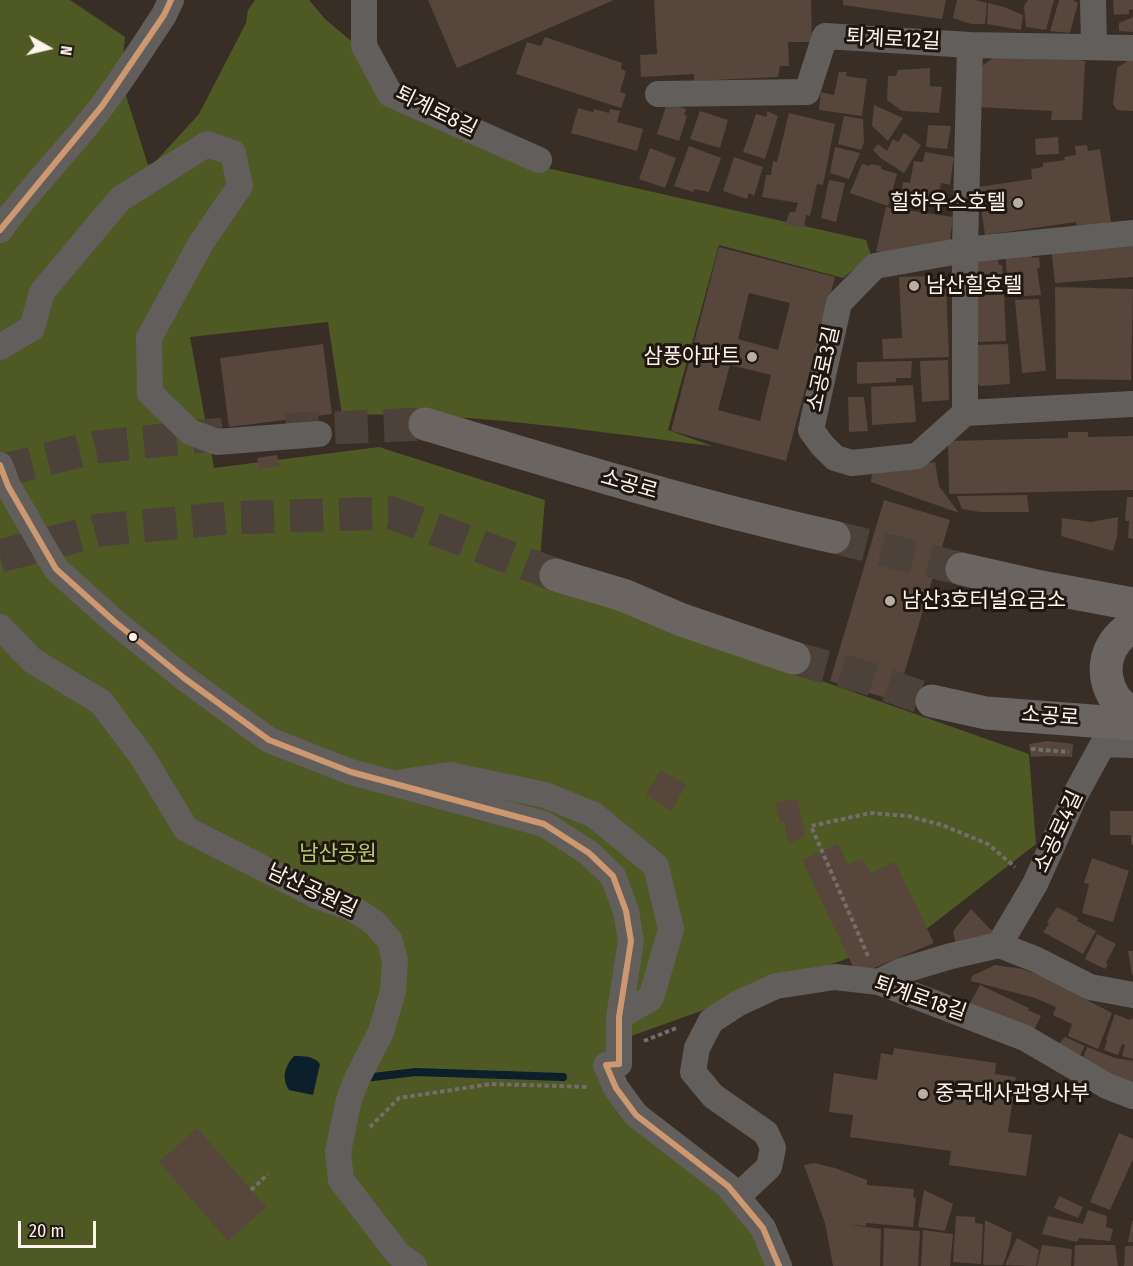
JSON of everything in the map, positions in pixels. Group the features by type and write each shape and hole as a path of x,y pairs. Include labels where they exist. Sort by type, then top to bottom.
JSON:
{"main road":[{"name":"소공로","path":"425,424 746,518 834,537"},
{"path":"962,569 1133,604"},
{"path":"556,575 623,595 682,620 794,658"},
{"path":"1133,628 1128,629 1113,644 1105,666 1107,683 1114,699 1133,715"},
{"name":"소공로","path":"932,701 986,713 1133,724"}],"street":[{"path":"0,230 18,205 103,105 164,15 171,0"},
{"name":"퇴계로8길","path":"364,0 364,46 390,94 539,159"},
{"path":"1093,0 1094,46"},
{"name":"퇴계로12길","path":"658,94 807,92 825,36 970,45 1133,48"},
{"path":"970,45 965,250 965,412 1133,404"},
{"path":"0,347 32,328 42,292 120,199 207,144 233,153 240,186 201,243 149,338 150,393 190,432 217,442 319,434"},
{"path":"965,250 1133,233"},
{"name":"소공로3길","path":"965,250 875,266 839,303 811,430 835,458 852,463 917,456 965,412"},
{"path":"0,465 8,486 56,569 114,622 184,678 269,740 351,772 544,824 589,853 613,876 626,910 631,941 619,1017 618,1076 636,1115 738,1196 763,1228 779,1266"},
{"name":"남산공원길","path":"0,627 33,661 101,702 142,758 186,829 317,896 352,908 375,923 390,941 395,961 393,991 381,1032 349,1099 338,1152 341,1180 398,1254 414,1266"},
{"name":"소공로4길","path":"999,945 1035,884 1074,797 1103,744 1133,745"},
{"path":"390,783 450,775 545,795 594,815 656,866 671,929 651,998 619,1017"},
{"path":"879,982 911,968 999,945 1035,959 1090,987 1133,995"},
{"name":"퇴계로18길","path":"738,1196 769,1167 773,1148 766,1133 713,1096 693,1072 697,1048 711,1021 737,1004 776,986 835,977 879,982 1024,1038 1107,1086 1133,1096"}],"path":[{"path":"879,982 811,826 870,813 908,816 942,825 988,844 1035,884"},
{"path":"367,1130 399,1098 491,1084 618,1076 642,1042 694,1020 711,1021"},
{"path":"251,1190 268,1174"}],"green space":[{"name":"남산공원","path":"0,0 70,0 125,37 121,80 148,165 155,162 199,114 246,23 248,10 255,0 309,0 325,19 351,41 379,97 538,166 866,240 871,255 843,278 719,245 668,430 712,446 481,419 342,415 328,322 190,337 214,468 379,447 545,500 538,581 1029,754 1036,844 924,931 620,1040 616,1088 728,1186 779,1266 0,1266"}],"water":[{"path":"294,1056 312,1058 320,1064 313,1095 289,1090 287,1086 285,1072"}],"building":[{"path":"428,0 614,0 457,68"},
{"path":"654,0 811,0 812,42 788,42 789,66 780,66 778,77 694,81 694,74 641,77 640,55 657,54"},
{"path":"843,0 946,0 942,19 843,5"},
{"path":"957,0 976,0 987,3 985,24 971,24 953,18"},
{"path":"1028,0 1054,0 1046,30 1026,27 1024,6"},
{"path":"1059,0 1073,0 1078,3 1070,33 1050,31"},
{"path":"1113,0 1133,0 1133,9 1129,10 1129,14 1114,15"},
{"path":"988,3 1023,15 1021,30 987,24"},
{"path":"1133,17 1133,32 1119,31 1119,23"},
{"path":"545,37 622,63 621,69 626,71 620,92 626,94 621,108 516,74 527,42 541,46"},
{"path":"1004,51 1085,61 1082,120 1051,120 1052,111 977,107 980,67"},
{"path":"1127,61 1133,61 1133,111 1117,110 1113,104 1117,68"},
{"path":"930,68 930,86 942,87 939,113 902,111 887,100 888,76 896,76 898,70"},
{"path":"839,72 847,72 846,76 867,79 862,116 819,110 821,92 834,95"},
{"path":"667,103 686,109 684,114 687,116 679,141 657,134"},
{"path":"874,105 903,118 888,141 872,126"},
{"path":"578,108 593,112 594,109 609,113 610,109 620,111 617,122 643,129 637,151 571,133"},
{"path":"700,111 728,120 720,148 690,139"},
{"path":"767,111 778,116 765,159 743,152 756,114 767,117"},
{"path":"789,113 835,124 823,185 817,184 810,216 806,215 804,228 785,224 790,212 795,212 798,203 762,197 766,175 771,175 773,161 777,162"},
{"path":"844,116 863,119 864,143 861,150 838,144"},
{"path":"928,125 951,126 947,149 926,147"},
{"path":"904,133 921,145 904,173 882,159 873,150 878,144 887,151 893,139 898,142"},
{"path":"1058,137 1059,154 1036,155 1035,139"},
{"path":"1087,145 1088,151 1100,149 1111,222 1077,227 1076,222 985,235 978,187 1032,179 1031,169 1043,167 1043,163 1065,160 1064,157 1076,155 1075,146"},
{"path":"689,146 721,158 709,192 695,189 693,192 674,186"},
{"path":"835,147 860,153 849,179 830,173"},
{"path":"650,148 676,158 665,188 639,179"},
{"path":"925,152 954,157 950,185 941,183 937,207 900,201 903,182 910,183 914,161 923,162"},
{"path":"734,157 763,167 754,196 749,193 747,199 723,191"},
{"path":"862,164 881,166 881,169 897,174 888,206 850,193"},
{"path":"829,180 845,183 836,222 821,218"},
{"path":"886,207 953,217 949,247 902,256 876,251"},
{"path":"1133,239 1133,277 1055,283 1051,247"},
{"name":"삼풍아파트","path":"719,247 835,277 786,461 671,431","holes":["749,293 790,303 778,350 738,339","730,365 771,375 760,421 718,410"]},
{"path":"1031,247 1032,258 1039,257 1040,268 1037,268 1041,295 1012,297 1011,287 1008,287 1005,250"},
{"path":"997,251 999,265 1002,265 1004,291 978,293 972,252"},
{"path":"930,276 930,286 946,285 949,357 883,359 882,339 902,338 899,277"},
{"path":"1055,287 1133,289 1131,380 1056,379"},
{"path":"1004,294 1006,341 973,342 971,296"},
{"path":"1039,299 1046,371 1022,373 1015,300"},
{"path":"323,344 332,414 229,427 220,358"},
{"path":"1008,344 1010,384 981,386 972,380 971,345"},
{"path":"948,360 949,400 922,402 920,361"},
{"path":"912,361 911,378 896,378 896,382 857,384 857,362"},
{"path":"913,385 916,422 872,425 871,387"},
{"path":"848,397 864,397 868,431 849,432"},
{"path":"1068,432 1088,432 1088,437 1133,436 1133,490 949,494 948,441 1068,438"},
{"path":"277,455 279,466 259,469 257,458"},
{"path":"935,462 939,486 959,513 871,482 872,474"},
{"path":"1027,495 1029,512 980,512 962,509 957,496"},
{"path":"1127,497 1133,497 1133,539 1128,538 1129,521 1125,521"},
{"name":"남산3호터널요금소","path":"884,500 950,520 896,701 830,681"},
{"path":"1118,517 1117,537 1113,551 1061,536 1062,518 1091,522"},
{"path":"1047,741 1073,744 1072,757 1031,757 1029,744"},
{"path":"661,770 686,785 671,811 646,794"},
{"path":"797,799 805,835 789,844 784,821 780,823 775,803"},
{"path":"1110,811 1133,811 1133,845 1131,835 1110,835"},
{"path":"838,844 848,865 862,859 870,873 895,862 934,943 857,975 802,860"},
{"path":"1092,858 1129,871 1113,922 1082,913 1089,884 1084,883"},
{"path":"1057,907 1096,931 1083,954 1043,932"},
{"path":"971,909 996,935 957,951 953,931"},
{"path":"1097,934 1116,944 1105,969 1085,959"},
{"path":"1128,951 1133,951 1133,974 1132,974"},
{"path":"995,965 1023,969 1043,977 1112,1013 1098,1049 1068,1036 1072,1024 1053,1015 1056,1007 1035,998 971,981 972,976"},
{"path":"980,985 1041,1016 1030,1038 969,1005"},
{"path":"1115,1014 1133,1019 1133,1059 1122,1056 1125,1045 1122,1044 1118,1055 1104,1050"},
{"path":"1065,1037 1085,1046 1077,1061 1054,1049"},
{"path":"1087,1047 1115,1058 1133,1061 1133,1091 1081,1063"},
{"path":"894,1048 996,1063 995,1074 1016,1077 1008,1132 1032,1135 1026,1176 949,1165 951,1151 850,1137 853,1115 829,1112 834,1073 877,1080 881,1053 893,1055"},
{"path":"197,1128 266,1207 228,1241 159,1162"},
{"path":"1119,1133 1133,1139 1133,1159 1110,1210 1090,1202"},
{"path":"814,1163 867,1180 867,1185 914,1189 913,1197 916,1198 913,1227 866,1223 866,1226 850,1225 881,1229 880,1266 833,1266 825,1223 804,1165"},
{"path":"924,1190 953,1204 945,1231 918,1227"},
{"path":"1059,1196 1083,1207 1078,1218 1054,1208"},
{"path":"1088,1210 1107,1216 1106,1227 1113,1229 1110,1241 1079,1238 1077,1242 1042,1234 1048,1216 1083,1224"},
{"path":"956,1216 975,1217 975,1223 983,1224 981,1264 953,1262"},
{"path":"985,1220 1012,1233 1003,1265 983,1265"},
{"path":"1132,1221 1133,1242 1128,1242"},
{"path":"884,1228 920,1231 918,1266 883,1266"},
{"path":"923,1230 953,1234 950,1266 921,1266"},
{"path":"1017,1238 1039,1250 1036,1266 1005,1265"},
{"path":"1042,1245 1072,1249 1071,1266 1037,1266"},
{"path":"1075,1245 1115,1245 1118,1266 1074,1266"},
{"path":"1125,1246 1133,1246 1133,1266 1124,1266"}],"waterway":[{"path":"364,1078 416,1072 563,1077"}],"tunnel":[{"path":"286,430 425,424"},
{"path":"0,471 96,447 223,434"},
{"path":"0,556 100,530 228,518 392,513 556,575"},
{"path":"834,537 962,569"},
{"path":"794,658 867,678 932,701"}],"transit line":[{"path":"0,230 102,106 164,15 171,0"},
{"path":"0,465 8,486 56,569 115,622 184,678 269,740 351,772 544,824 589,853 613,876 626,911 631,941 619,1017 619,1064 606,1065 616,1088 636,1115 728,1186 763,1228 779,1266"}],"place":[{"name":"힐하우스호텔","path":"1018,203"},
{"name":"남산힐호텔","path":"914,286"},
{"name":"삼풍아파트","path":"752,357"},
{"name":"남산3호터널요금소","path":"890,601"},
{"name":"중국대사관영사부","path":"923,1094"}]}
